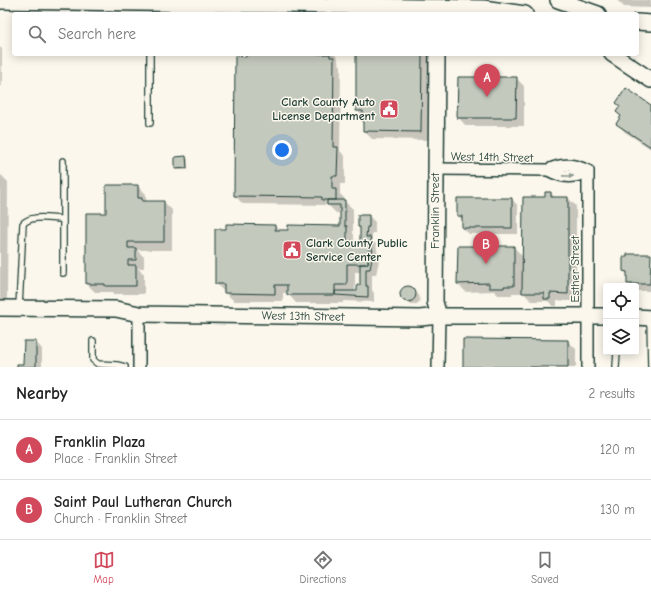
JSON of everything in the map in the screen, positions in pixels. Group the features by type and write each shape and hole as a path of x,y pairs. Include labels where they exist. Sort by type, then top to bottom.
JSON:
{"street":[{"path":"558,0 592,12"},
{"path":"0,1 437,7 483,8 511,12"},
{"path":"639,22 651,23"},
{"name":"Franklin Street","path":"437,56 435,302 439,316 438,367"},
{"path":"615,56 651,80"},
{"name":"West 14th Street","path":"436,169 548,170 559,176 578,176 588,171"},
{"name":"Esther Street","path":"588,171 588,367"},
{"name":"West 13th Street","path":"0,308 116,309 140,314 420,318 439,316 603,316"},
{"path":"139,367 140,314"}],"lane":[{"path":"150,56 150,123"},
{"path":"63,161 63,273"},
{"path":"19,308 23,224 26,220 35,218 63,219"},
{"path":"646,318 650,367"},
{"path":"93,341 93,360 98,364 125,367"},
{"path":"616,367 617,355"}],"building":[{"path":"235,56 334,57 333,147 338,147 337,176 332,176 332,189 336,189 336,200 322,200 322,197 234,196"},
{"path":"356,56 422,56 421,132 363,131 363,111 356,111"},
{"path":"458,77 517,77 516,118 457,118"},
{"path":"626,88 651,105 651,147 616,124 621,116 616,112 620,106 616,103"},
{"path":"186,156 187,168 175,169 175,157"},
{"path":"106,185 138,185 138,198 142,198 142,201 164,201 164,242 128,242 128,248 136,248 136,260 128,260 128,265 136,265 136,286 105,286 105,284 86,284 86,213 106,213"},
{"path":"545,192 551,192 551,197 568,197 568,294 550,293 550,299 544,299 544,293 522,293 523,197 545,197"},
{"path":"457,198 512,198 512,228 462,228 462,216 457,216"},
{"name":"Clark County Public Service Center","path":"327,200 345,200 345,226 347,226 347,241 368,242 369,247 368,264 347,264 347,285 335,285 335,295 287,295 287,285 275,285 275,294 224,293 224,284 215,284 215,229 226,229 226,224 275,225 275,230 288,230 288,225 340,226 340,205 327,205"},
{"path":"358,215 369,215 369,227 367,227 366,237 370,237 373,253 370,269 366,269 366,286 368,286 368,297 335,295 335,291 357,291 357,285 360,285 360,264 368,264 368,242 360,241"},
{"path":"458,246 514,246 514,286 489,288 489,283 457,284"},
{"path":"627,254 651,254 650,284 627,283 627,272 623,271 623,257 627,257"},
{"path":"408,286 415,291 416,294 411,301 408,302 401,297 400,294 405,287"},
{"path":"463,339 568,340 568,367 463,367"},
{"path":"24,341 36,341 36,367 17,367 17,364 23,364"}],"place":[{"name":"Franklin Plaza","path":"487,97"},
{"name":"Clark County Auto License Department","path":"389,109"},
{"name":"Clark County Public Service Center","path":"292,250"},
{"name":"Saint Paul Lutheran Church","path":"486,264"}]}
